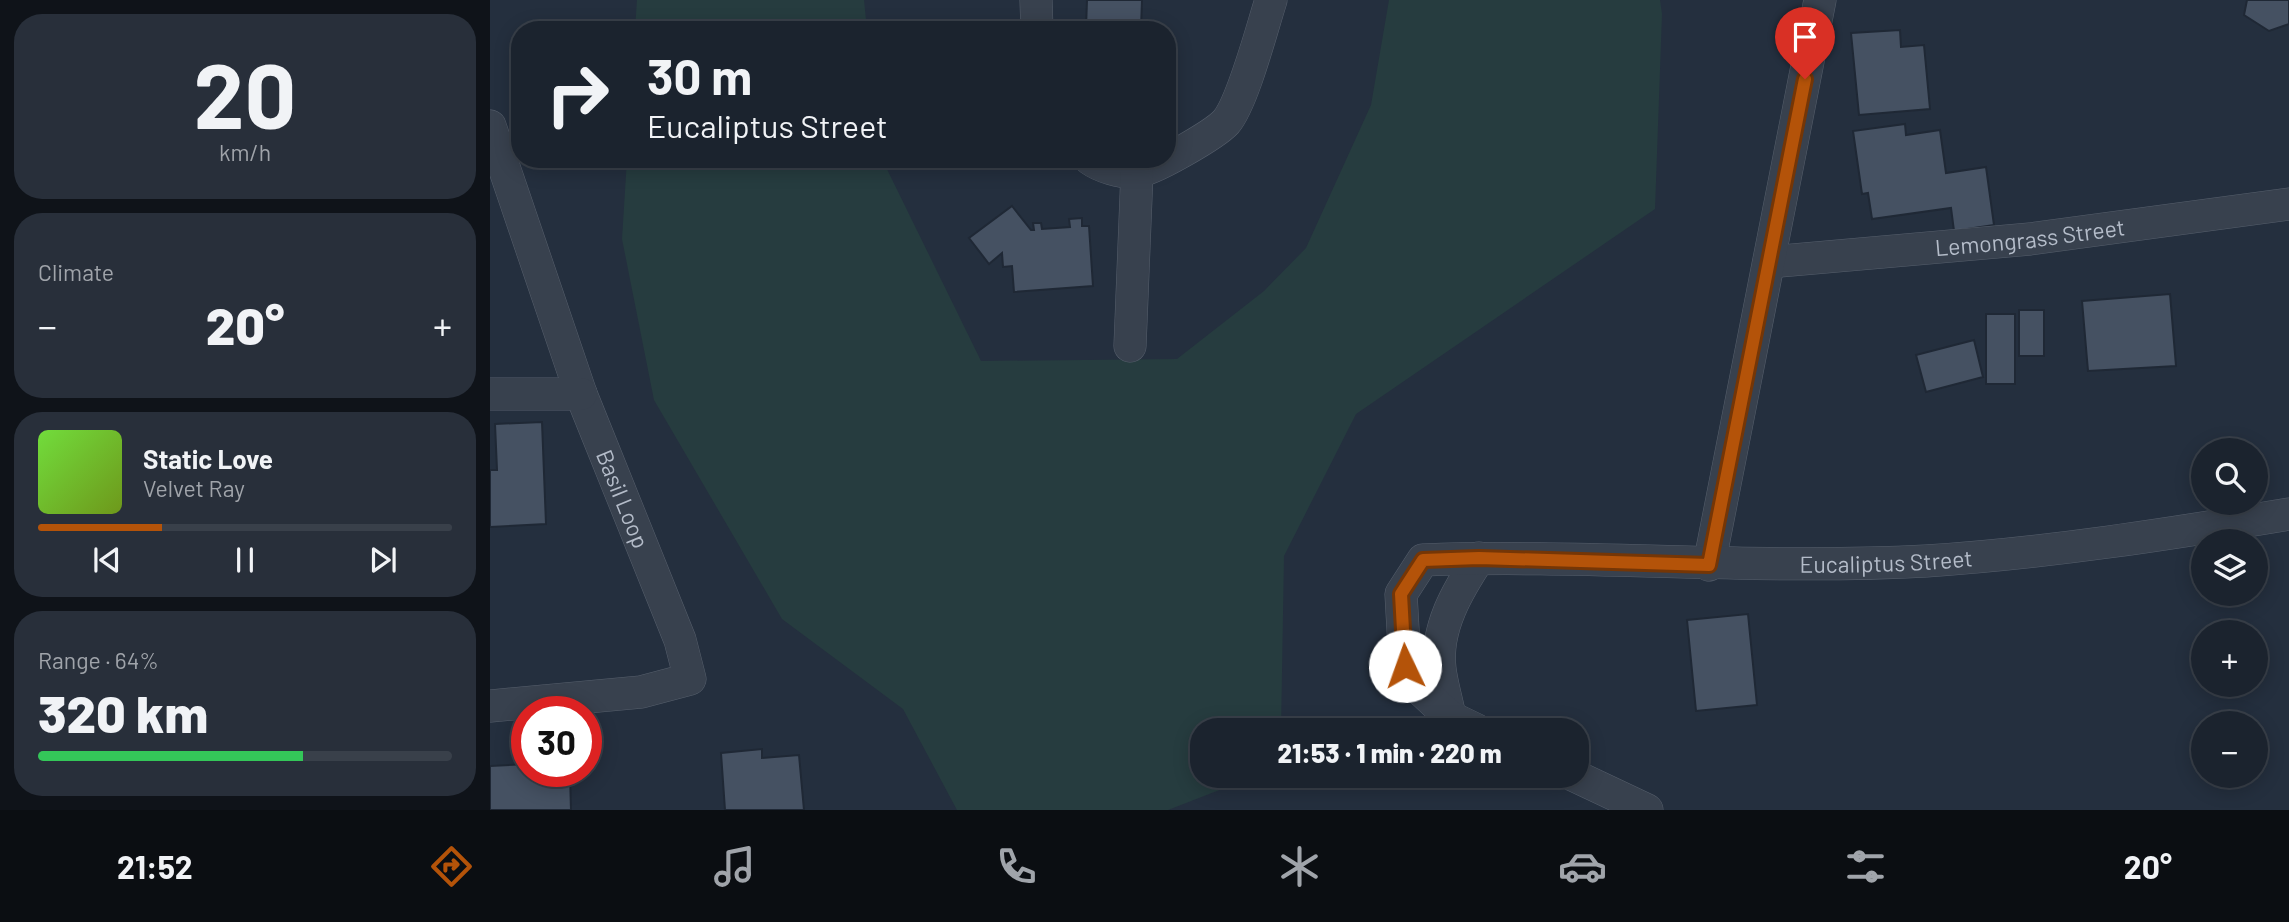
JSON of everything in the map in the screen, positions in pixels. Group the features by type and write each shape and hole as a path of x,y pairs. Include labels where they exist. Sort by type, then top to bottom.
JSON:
{"street":[{"path":"1036,0 1037,21"},
{"path":"1176,155 1226,122 1243,84 1271,0"},
{"path":"1709,565 1820,0"},
{"name":"Basil Loop","path":"490,126 580,394 680,640 690,679 641,692 490,706"},
{"path":"1112,168 1137,172 1147,168"},
{"path":"1130,346 1137,172"},
{"name":"Lemongrass Street","path":"1769,262 2030,239 2289,204"},
{"path":"490,394 580,394"},
{"name":"Eucaliptus Street","path":"1457,718 1422,691 1405,666 1401,594 1423,560 1479,558 1709,565 1926,561 2140,538 2289,514"},
{"name":"Eucaliptus Street","path":"1461,718 1439,666 1446,617 1459,588 1479,558"},
{"path":"1589,783 1647,810"}],"green space":[{"path":"637,0 864,0 866,21 636,21"},
{"path":"1389,0 1660,0 1662,14 1655,209 1356,414 1284,556 1281,718 1190,718 1190,788 1225,788 1168,810 957,810 903,709 782,619 654,400 622,239 626,168 886,168 981,361 1177,359 1264,291 1306,248 1371,105"}],"building":[{"path":"1087,0 1142,0 1141,21 1086,21"},
{"path":"2247,0 2289,0 2289,24 2269,31 2244,15"},
{"path":"1900,30 1901,47 1924,45 1930,109 1859,115 1851,33"},
{"path":"1905,124 1906,135 1940,130 1946,173 1986,167 1994,225 1954,231 1951,208 1872,219 1868,193 1862,194 1853,131"},
{"path":"1012,206 1031,230 1034,230 1033,223 1041,223 1042,229 1070,227 1069,219 1082,218 1082,226 1089,226 1093,286 1014,292 1012,266 1003,267 1002,253 989,264 969,238"},
{"path":"2170,294 2176,366 2088,371 2082,301"},
{"path":"2019,310 2044,310 2044,356 2019,356"},
{"path":"1986,314 2015,314 2015,384 1986,384"},
{"path":"1974,340 1983,377 1926,392 1916,355"},
{"path":"542,422 546,524 490,527 490,470 497,470 495,424"},
{"path":"1748,614 1757,705 1696,711 1687,620"},
{"path":"762,749 762,758 799,755 804,810 725,810 721,753"},
{"path":"511,765 511,787 570,787 571,810 490,810 490,766"}],"route":[{"path":"1405,666 1401,594 1423,560 1479,558 1709,565 1805,79"}]}
